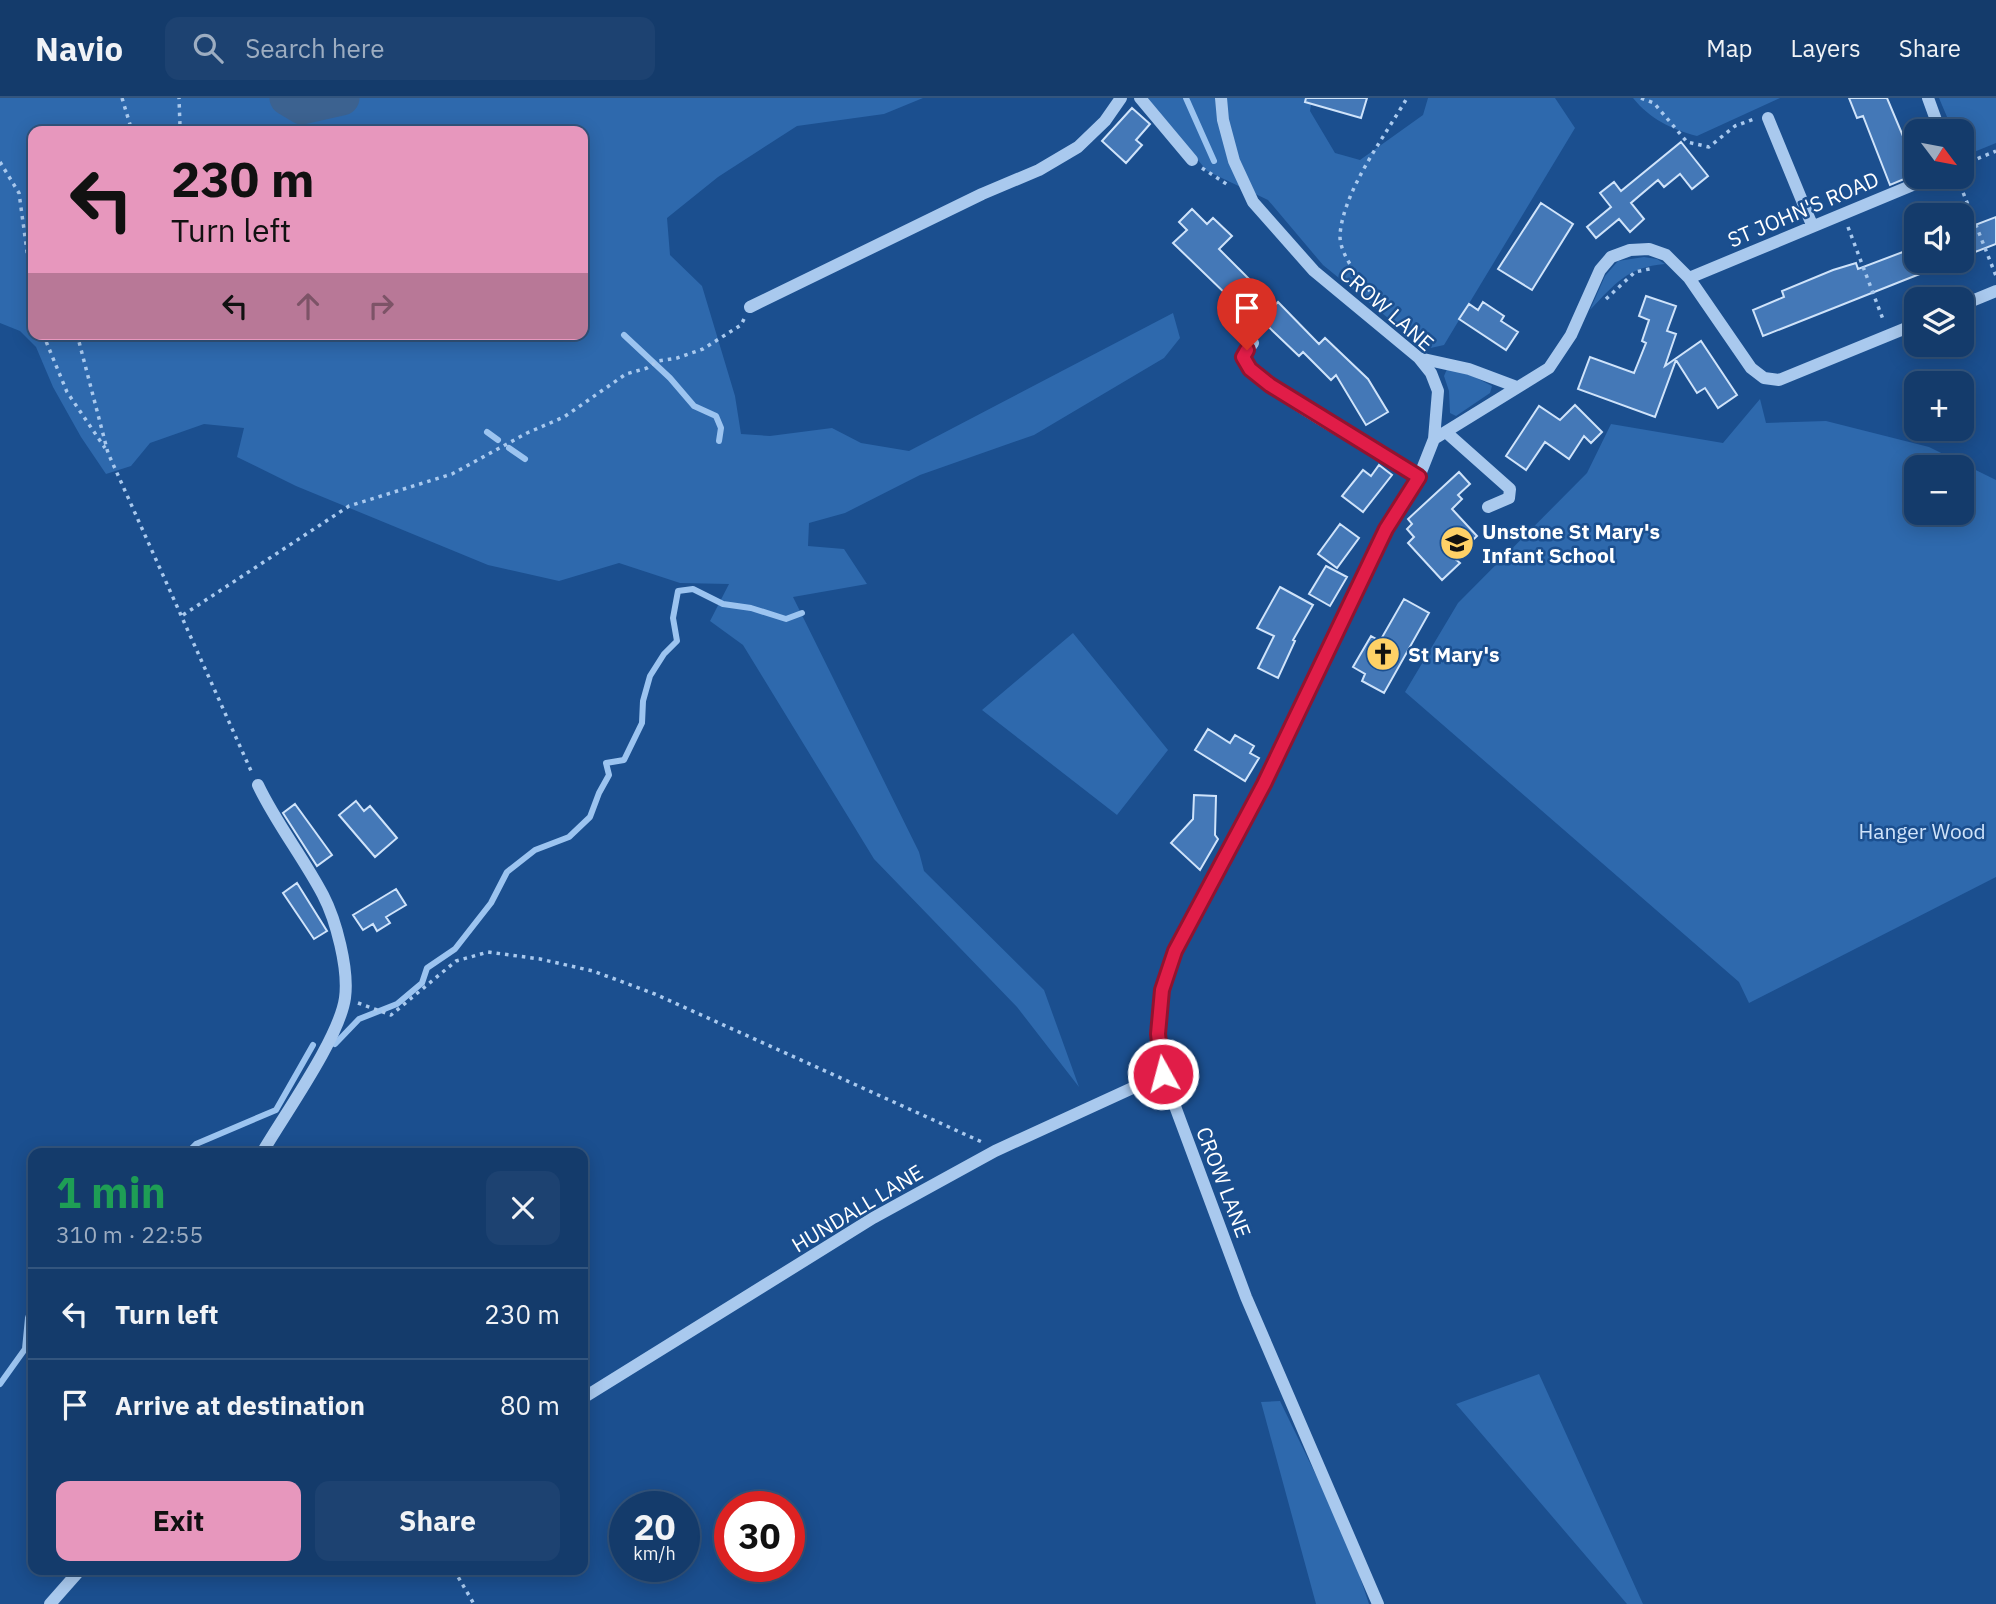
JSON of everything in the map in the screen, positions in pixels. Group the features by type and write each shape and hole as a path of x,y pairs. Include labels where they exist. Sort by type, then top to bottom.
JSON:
{"street":[{"path":"750,307 982,194 1039,170 1078,147 1105,121 1121,98"},
{"path":"1140,98 1192,160"},
{"name":"CROW LANE","path":"1221,98 1223,120 1234,161 1253,202 1314,271 1391,332 1419,358 1431,373 1437,391 1434,439 1419,477 1386,529 1264,784 1175,951 1162,990 1158,1034 1163,1074 1246,1297 1378,1604"},
{"path":"1928,98 1936,119"},
{"path":"1768,118 1812,225"},
{"name":"ST JOHN'S ROAD","path":"1689,278 1904,188"},
{"path":"1434,439 1549,368 1571,335 1600,270 1611,257 1630,250 1650,249 1666,255 1689,278 1751,368 1764,378 1779,380 1904,329"},
{"path":"1974,300 1996,291"},
{"path":"1254,343 1243,357 1250,369 1311,412 1419,477"},
{"path":"1419,358 1469,369 1517,387"},
{"path":"1447,433 1510,489 1509,498 1488,507"},
{"path":"257,785 324,896 340,936 345,998 330,1038 265,1148"},
{"name":"HUNDALL LANE","path":"588,1395 873,1218 995,1151 1163,1074"},
{"path":"50,1604 76,1575"}],"path":[{"path":"122,98 130,126"},
{"path":"179,98 180,126"},
{"path":"1391,332 1385,308 1353,272 1340,237 1353,189 1407,98"},
{"path":"1641,98 1654,103 1688,142 1709,148 1735,126 1759,117 1768,118"},
{"path":"1974,160 1996,151"},
{"path":"1192,160 1230,187"},
{"path":"0,162 19,193 28,259"},
{"path":"1962,189 1996,277"},
{"path":"1842,212 1889,335"},
{"path":"1599,306 1616,287 1635,272 1657,268 1689,278"},
{"path":"183,615 349,506 452,474 527,433 564,417 626,374 647,368 658,361 703,349 741,325 750,307"},
{"path":"45,340 67,392 108,453 257,785"},
{"path":"79,340 108,453"},
{"path":"345,998 391,1015 456,961 488,952 540,958 593,971 655,994 981,1142 995,1151"},
{"path":"457,1575 474,1604"}],"green space":[{"path":"0,98 923,98 884,114 797,126 718,177 667,218 670,255 702,286 735,396 741,434 770,436 832,428 861,443 909,451 1173,313 1180,338 1164,358 1034,435 920,475 845,513 809,523 808,546 844,549 867,584 793,597 919,852 924,871 1044,990 1079,1087 1017,1007 874,859 743,645 710,621 729,584 680,583 619,563 559,581 488,565 296,486 237,457 244,428 204,424 150,443 131,466 106,474 81,437 53,387 36,347 29,340 588,340 588,126 28,126 28,339 20,331 0,323"},
{"path":"1147,98 1312,98 1310,111 1335,153 1360,160 1423,115 1428,98 1555,98 1575,128 1444,345 1426,349 1323,265 1268,200 1207,171"},
{"path":"1633,98 1780,98 1697,136 1662,122"},
{"path":"1939,98 1996,98 1996,143 1974,152 1974,119 1948,119"},
{"path":"1644,257 1657,259 1665,264 1631,273 1590,310 1605,276 1618,261"},
{"path":"1447,369 1471,375 1492,386 1490,393 1456,416 1450,413 1449,391 1444,376"},
{"name":"Hanger Wood","path":"1760,399 1766,423 1826,421 1929,447 1945,455 1904,455 1904,525 1974,525 1974,469 1996,480 1996,877 1749,1003 1739,982 1405,692 1458,603 1587,473 1611,424 1723,443"},
{"path":"1073,633 1168,750 1117,815 982,710"},
{"path":"1539,1374 1643,1604 1627,1604 1456,1404"},
{"path":"1280,1401 1348,1541 1369,1604 1316,1604 1261,1402"}],"building":[{"path":"1306,98 1367,98 1361,118 1305,102"},
{"path":"1849,98 1887,98 1904,138 1904,179 1890,185 1863,116 1857,118"},
{"path":"1132,108 1150,124 1136,140 1142,145 1126,163 1102,141"},
{"path":"1681,142 1708,176 1692,189 1680,174 1664,187 1658,180 1631,203 1644,219 1630,232 1619,219 1596,238 1587,227 1611,207 1600,193 1614,182 1621,191"},
{"path":"1541,203 1573,224 1532,290 1498,269"},
{"path":"1192,209 1207,224 1213,218 1232,236 1219,249 1275,305 1278,302 1319,344 1325,338 1368,379 1388,412 1366,425 1336,375 1331,380 1303,352 1299,356 1255,314 1245,323 1226,304 1231,299 1173,243 1187,230 1179,222"},
{"path":"1996,217 1996,244 1974,252 1974,225"},
{"path":"1904,252 1904,273 1922,273 1763,336 1753,310 1784,297 1782,291 1833,270 1856,263 1858,269"},
{"path":"1646,296 1676,306 1667,331 1676,334 1665,366 1701,341 1737,395 1718,408 1705,388 1697,393 1676,360 1655,417 1578,389 1590,357 1634,373 1646,343 1642,341 1649,320 1639,316"},
{"path":"1483,302 1504,316 1501,321 1518,332 1506,350 1459,319 1469,304 1478,310"},
{"path":"1575,405 1602,432 1591,443 1584,436 1569,459 1545,442 1526,470 1506,456 1539,406 1560,420"},
{"path":"1379,465 1392,475 1363,512 1342,496 1363,470 1371,476"},
{"path":"1459,472 1470,484 1458,495 1462,499 1452,509 1477,536 1454,558 1460,563 1442,580 1408,543 1414,537 1407,529 1412,524 1408,519"},
{"path":"1340,524 1359,538 1337,568 1318,554"},
{"path":"1326,566 1347,577 1330,606 1309,594"},
{"path":"1280,587 1313,605 1293,640 1295,641 1278,678 1258,668 1274,636 1257,628"},
{"name":"St Mary's","path":"1404,599 1429,613 1384,693 1362,681 1365,674 1353,667 1371,636 1380,641"},
{"path":"1208,729 1230,743 1235,735 1254,746 1250,753 1259,758 1245,781 1195,750"},
{"path":"1194,795 1216,796 1215,835 1218,839 1200,870 1171,843 1193,819"},
{"path":"356,801 364,811 370,806 397,838 375,857 339,815"},
{"path":"295,804 332,855 317,866 283,813"},
{"path":"297,883 327,931 314,939 283,893"},
{"path":"396,889 406,905 386,917 390,923 377,931 373,924 363,930 353,915"}],"waterway":[{"path":"287,98 302,107 342,98"},
{"path":"1186,98 1214,161"},
{"path":"624,335 670,378 694,406 716,416 721,428 719,441"},
{"path":"487,432 498,440"},
{"path":"509,448 525,459"},
{"path":"335,1044 359,1019 397,1004 422,983 427,968 455,949 491,903 507,872 535,850 569,837 590,817 609,775 606,763 624,760 642,723 643,701 650,676 664,654 677,641 673,618 678,591 693,589 723,604 751,608 786,619 802,613"},
{"path":"192,1148 276,1110 313,1045"},
{"path":"0,1384 25,1349 28,1318"}],"place":[{"name":"Unstone St Mary's Infant School","path":"1457,543"},
{"name":"St Mary's","path":"1383,654"}],"route":[{"path":"1163,1074 1158,1034 1162,990 1175,951 1264,784 1386,529 1419,477 1270,385 1250,369 1243,357 1247,350"}]}
